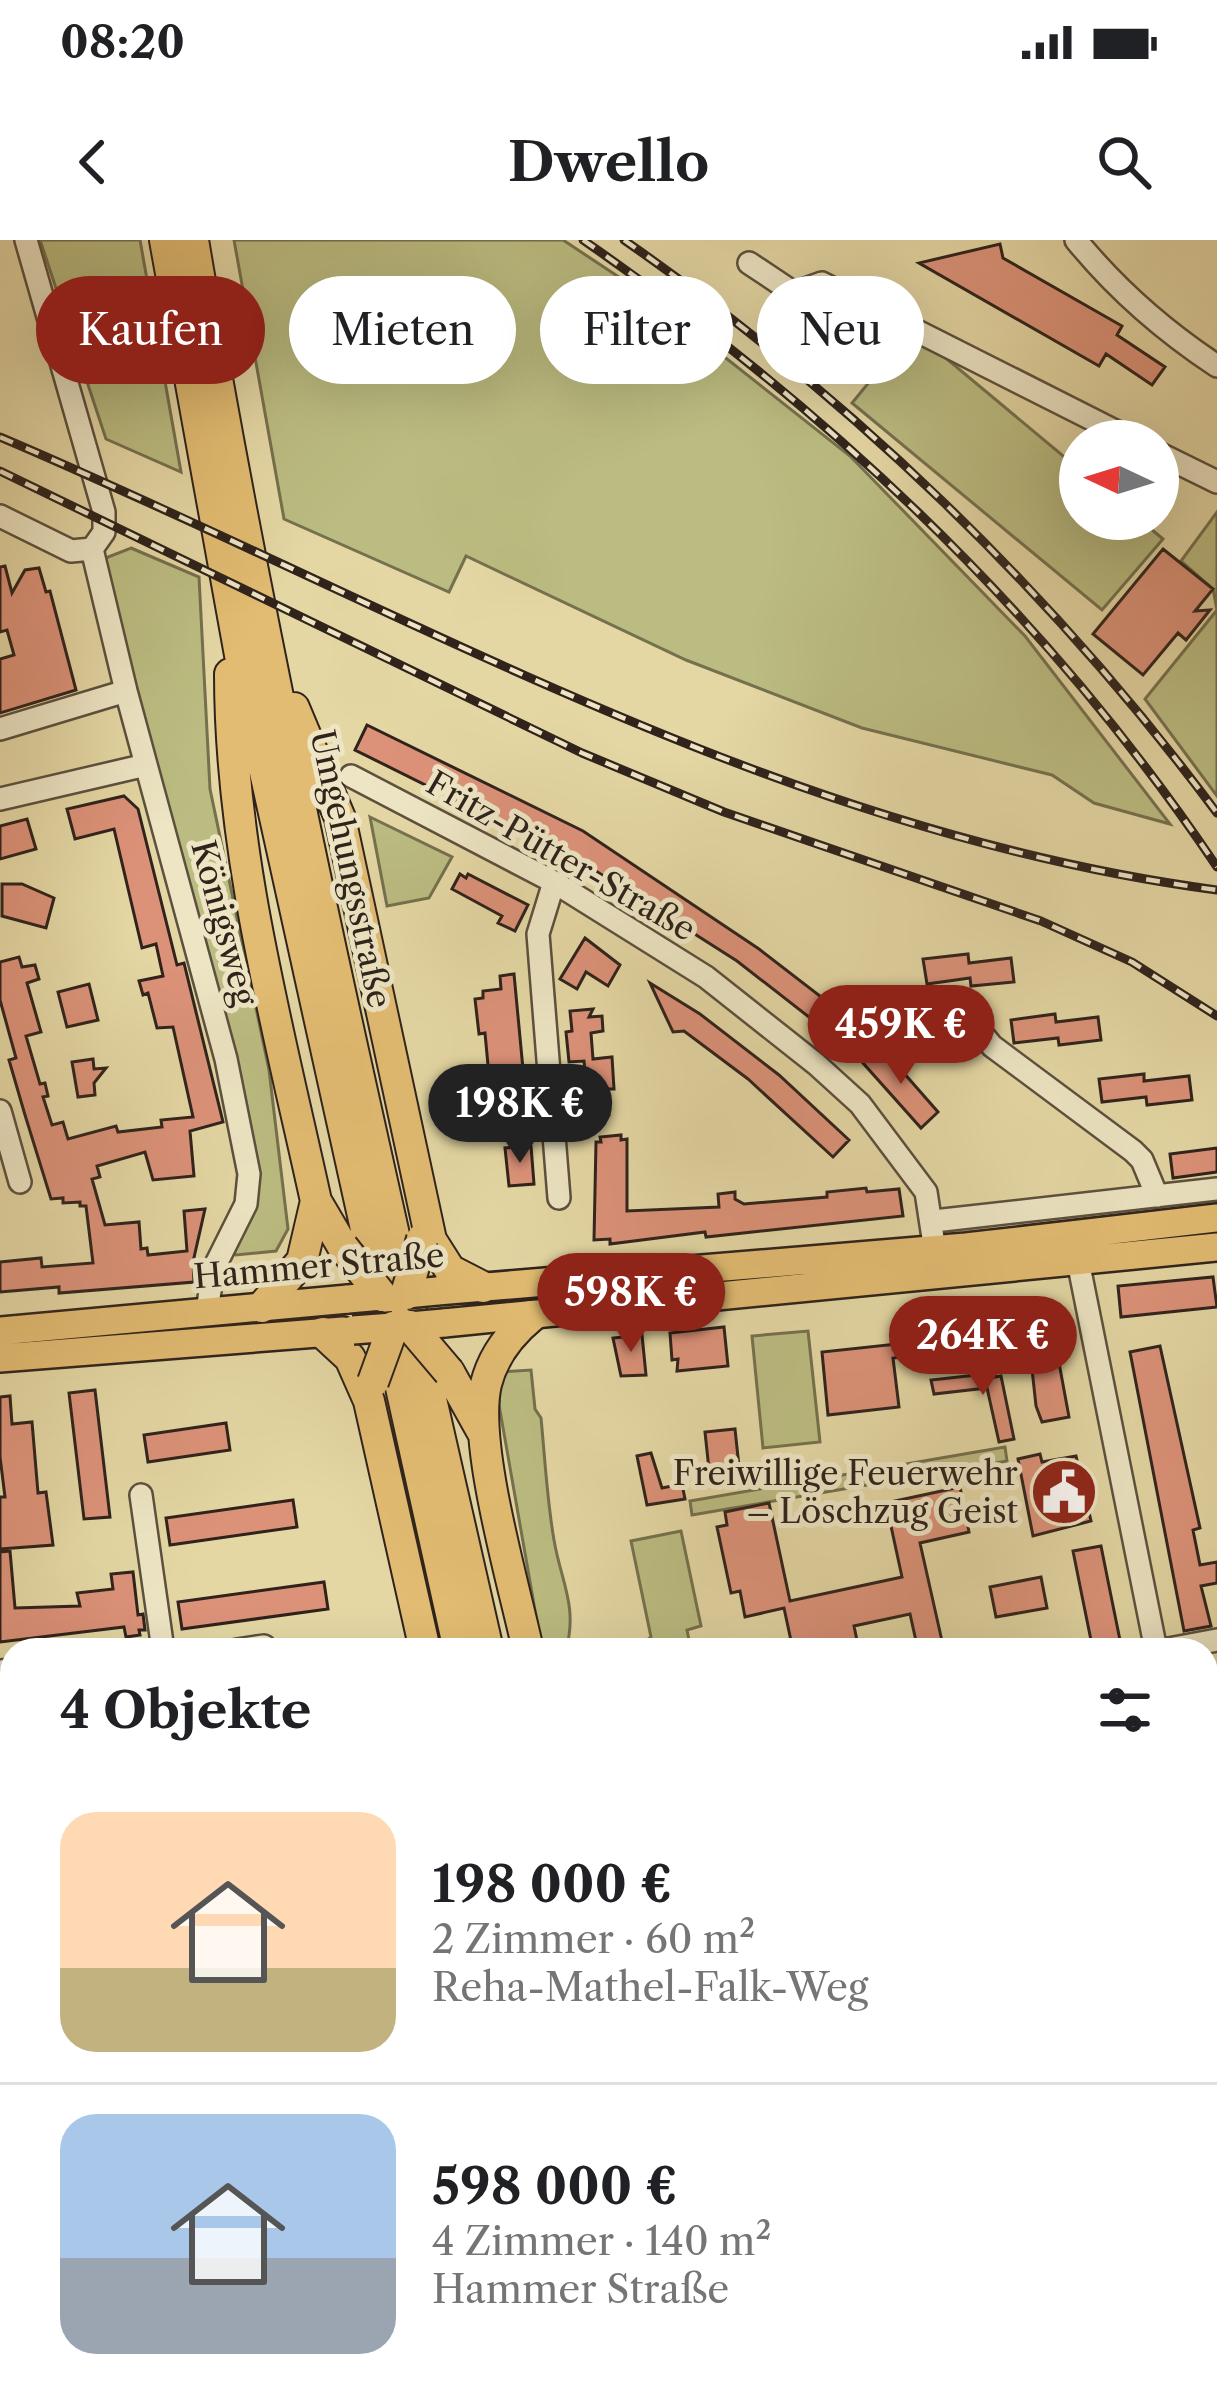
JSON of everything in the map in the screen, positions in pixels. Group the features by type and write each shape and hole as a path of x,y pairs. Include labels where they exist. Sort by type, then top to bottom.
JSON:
{"highway":[{"name":"Umgehungsstraße","path":"165,240 278,836 456,1638"},
{"name":"Umgehungsstraße","path":"193,240 266,639 485,1638"},
{"path":"229,596 230,755 242,854 316,1201 343,1247 404,1308 449,1372 483,1433"},
{"path":"266,639 340,818 424,1227 437,1256 450,1270 483,1287"},
{"path":"262,1307 302,1261 316,1201"},
{"path":"371,1391 404,1308 424,1227"},
{"path":"526,1638 483,1433 491,1366 532,1316"},
{"path":"338,1331 371,1391 422,1638"}],"main road":[{"name":"Hammer Straße","path":"1076,1250 1217,1218"},
{"name":"Hammer Straße","path":"0,1330 348,1299 404,1308 443,1323 532,1316 937,1263 1076,1250 1217,1247"},
{"name":"Hammer Straße","path":"0,1358 338,1331 483,1287 937,1263"}],"street":[{"path":"0,516 70,551 92,549 104,532 104,512 26,240"},
{"path":"1076,240 1125,294 1217,366"},
{"path":"749,263 794,293 822,283 1093,420"},
{"path":"1179,463 1217,482"},
{"name":"Königsweg","path":"92,549 226,1059 249,1174 246,1204 213,1270 207,1312"},
{"path":"0,729 126,691"},
{"path":"0,799 146,766"},
{"name":"Fritz-Pütter-Straße","path":"351,776 554,882 706,977 816,1064 860,1103 926,1192 937,1263"},
{"path":"554,882 538,934 559,1198"},
{"path":"975,1025 1006,1057 1133,1151 1142,1160 1157,1196"},
{"path":"0,1111 20,1183"},
{"path":"934,1221 1217,1189"},
{"path":"1076,1250 1158,1638"},
{"path":"141,1495 161,1638"}],"green space":[{"path":"40,240 140,240 146,276 52,276"},
{"path":"234,240 563,240 617,276 540,276 540,384 733,384 733,364 850,456 1025,636 1170,824 1094,803 1052,775 862,728 686,660 466,556 449,592 284,519 260,384 265,384 265,276 240,276"},
{"path":"924,345 1059,452 1059,540 1162,540 1102,610 852,403 868,384 924,384"},
{"path":"88,384 165,384 181,472 106,439"},
{"path":"1217,512 1217,610 1213,589 1181,561"},
{"path":"131,548 199,577 210,789 269,1070 288,1229 276,1251 236,1255 232,1250 253,1205 101,564"},
{"path":"1217,610 1217,796 1145,699"},
{"path":"370,817 452,857 429,898 387,906"},
{"path":"808,1331 820,1442 763,1448 752,1336"},
{"path":"531,1370 554,1540 569,1607 568,1638 540,1638 499,1405 501,1372"},
{"path":"1005,1447 1007,1461 692,1515 690,1501"},
{"path":"681,1531 701,1626 687,1630 689,1638 650,1638 631,1541"}],"building":[{"path":"1000,244 1003,258 1122,326 1117,335 1165,367 1152,385 1106,354 1099,366 919,263"},
{"path":"1163,549 1213,589 1195,611 1210,610 1186,640 1178,633 1143,675 1093,634"},
{"path":"5,566 12,593 25,570 39,568 46,592 50,591 76,690 0,713 0,659 14,655 7,630 0,632 0,567"},
{"path":"367,725 583,831 759,949 864,1030 850,1049 737,961 588,866 355,750"},
{"path":"124,796 138,809 177,965 184,963 223,1122 190,1131 194,1176 153,1180 145,1152 97,1166 100,1177 92,1179 105,1225 139,1222 141,1249 147,1248 148,1255 187,1251 184,1211 205,1209 193,1262 194,1282 59,1293 59,1287 0,1292 0,1262 41,1258 42,1267 93,1263 86,1206 51,1199 25,1115 9,1060 16,1058 0,1000 0,962 19,957 22,967 35,965 39,979 27,983 41,1032 26,1036 40,1084 45,1083 48,1096 43,1097 52,1125 63,1122 68,1139 116,1126 118,1132 162,1127 161,1120 193,1117 173,1027 157,1028 148,993 143,995 139,981 163,976 156,944 142,948 114,829 75,839 67,809"},
{"path":"27,819 36,849 0,859 0,826"},
{"path":"460,874 528,905 515,931 498,923 502,916 452,889"},
{"path":"2,884 22,884 54,898 46,928 2,916"},
{"path":"585,938 620,965 608,986 586,972 577,989 560,979"},
{"path":"968,954 969,963 1011,958 1014,982 971,986 970,978 927,984 923,959"},
{"path":"514,974 528,1122 506,1124 503,1092 493,1093 475,999 483,998 483,991 501,989 500,976"},
{"path":"650,983 700,1014 779,1075 849,1140 833,1157 748,1079 684,1031 673,1032"},
{"path":"89,984 98,1020 67,1027 58,992"},
{"path":"593,1009 589,1017 602,1016 603,1031 591,1033 593,1059 612,1057 614,1089 607,1089 609,1115 589,1117 584,1061 569,1062 566,1032 572,1031 570,1011"},
{"path":"1055,1014 1056,1022 1098,1017 1101,1040 1014,1043 1011,1020"},
{"path":"881,1047 938,1112 921,1128 863,1063"},
{"path":"93,1059 94,1069 106,1068 94,1083 95,1095 78,1097 72,1062"},
{"path":"1144,1074 1144,1081 1189,1076 1192,1100 1147,1105 1146,1097 1102,1102 1099,1079"},
{"path":"621,1135 621,1140 627,1139 627,1211 719,1207 718,1194 735,1192 735,1199 744,1204 827,1197 827,1192 866,1188 867,1192 899,1189 903,1216 706,1237 705,1232 610,1244 610,1239 594,1240 596,1142 601,1142 600,1137"},
{"path":"531,1146 534,1184 509,1186 505,1148"},
{"path":"1217,1148 1217,1172 1173,1178 1170,1154"},
{"path":"1213,1277 1217,1307 1121,1317 1118,1286"},
{"path":"1053,1310 1069,1417 1042,1422 1036,1406 1032,1369 1046,1367 1043,1343 893,1358 899,1407 828,1415 822,1352 916,1342 915,1325"},
{"path":"724,1327 728,1366 677,1371 670,1333"},
{"path":"642,1335 646,1375 621,1376 613,1338"},
{"path":"1160,1346 1200,1528 1193,1530 1200,1565 1217,1562 1217,1583 1201,1586 1211,1626 1184,1631 1130,1352"},
{"path":"1001,1376 1014,1439 999,1442 987,1388 934,1394 931,1380"},
{"path":"95,1390 110,1517 84,1519 69,1393"},
{"path":"10,1396 12,1424 32,1422 38,1493 46,1492 53,1545 0,1549 0,1497 5,1497 0,1397"},
{"path":"226,1423 230,1450 148,1462 144,1435"},
{"path":"735,1429 740,1476 710,1479 705,1432"},
{"path":"651,1453 662,1488 682,1484 685,1499 647,1505 637,1456"},
{"path":"1040,1454 1042,1462 1076,1456 1091,1521 1033,1536 1018,1459"},
{"path":"960,1487 969,1532 920,1543 941,1638 915,1638 910,1614 854,1626 856,1638 790,1638 784,1608 745,1617 740,1591 731,1593 717,1527 727,1525 725,1512 769,1503 790,1601 902,1577 886,1503"},
{"path":"293,1500 297,1527 170,1545 166,1518"},
{"path":"1101,1546 1120,1638 1091,1638 1073,1551"},
{"path":"10,1551 15,1608 80,1606 77,1593 113,1589 111,1574 133,1572 138,1615 143,1614 145,1630 126,1637 124,1627 0,1638 0,1552"},
{"path":"1041,1577 1047,1608 996,1617 990,1587"},
{"path":"324,1582 328,1609 182,1629 178,1602"}],"railway":[{"path":"583,240 763,375 930,524 1082,687 1217,867"},
{"path":"624,240 789,365 943,502 1087,652 1217,813"},
{"path":"0,437 594,706 744,766 897,819 1055,861 1217,890"},
{"path":"0,471 582,753 724,812 1041,921 1132,962 1217,1016"}],"place":[{"name":"Freiwillige Feuerwehr – Löschzug Geist","path":"1064,1492"}]}
